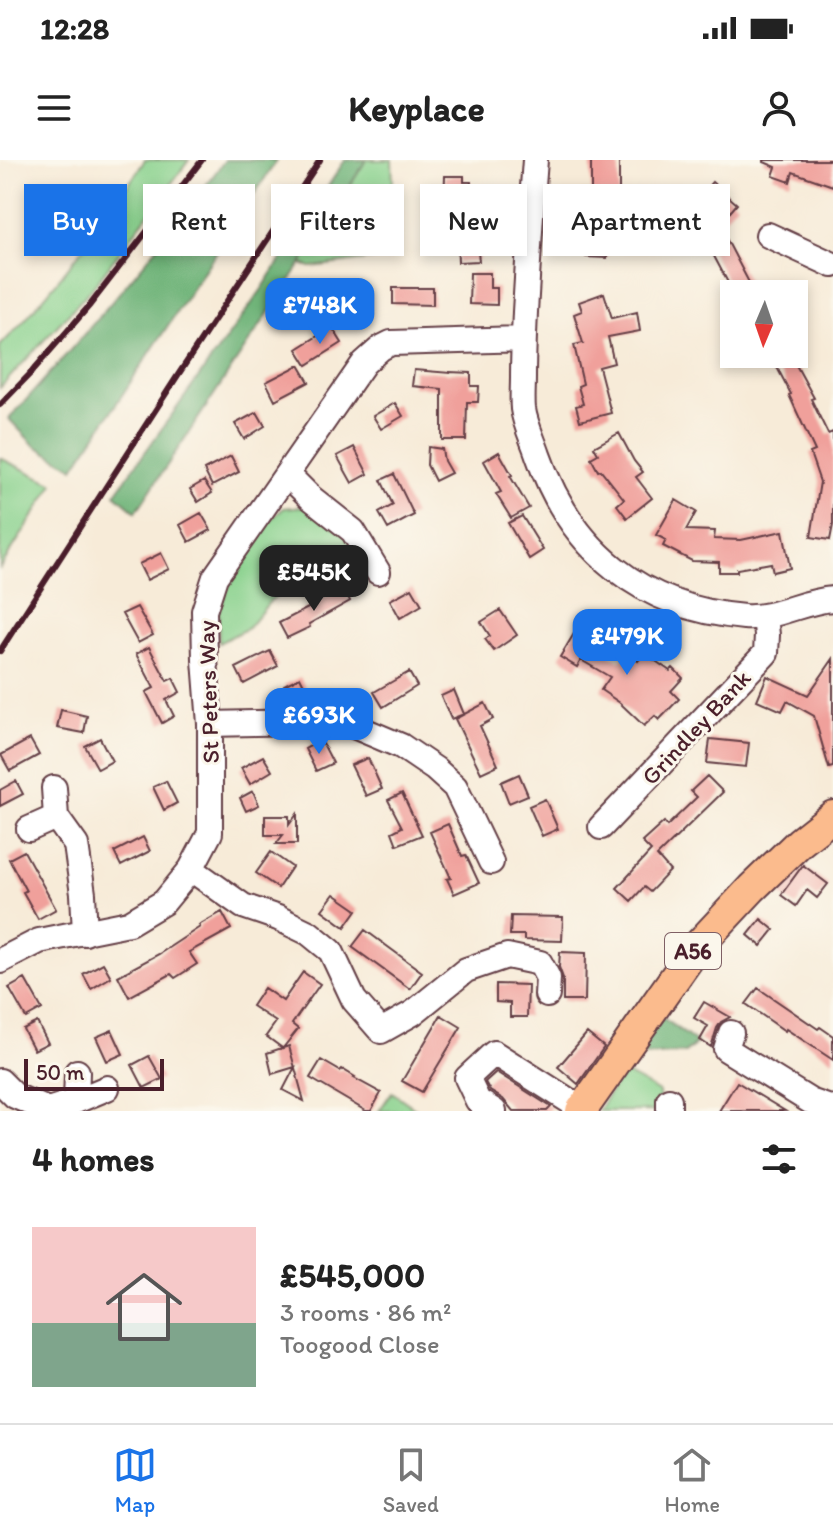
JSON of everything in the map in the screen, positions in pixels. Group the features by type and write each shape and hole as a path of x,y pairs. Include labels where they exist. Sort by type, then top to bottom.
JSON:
{"main road":[{"name":"A56","path":"581,1110 695,949 761,879 833,816"}],"street":[{"path":"535,160 523,339 523,410 542,466 562,508 587,543 617,572 686,606 747,617 780,613 833,599"},
{"path":"768,235 833,265"},
{"name":"St Peters Way","path":"0,961 39,941 129,923 164,902 191,869 210,833 210,724 204,611 211,588 215,577 364,363 391,343 523,339"},
{"path":"287,474 353,531 378,572"},
{"name":"Grindley Bank","path":"601,827 766,653 765,616"},
{"path":"210,724 342,721 401,746 455,787 491,862"},
{"path":"54,788 56,817 76,845 85,933"},
{"path":"29,829 56,817"},
{"path":"191,869 243,906 309,933 331,951 354,1000 381,1031 413,1013 466,970 507,956 540,963 548,978 547,995"},
{"path":"731,1033 726,1049 810,1101 833,1109"},
{"path":"494,1111 478,1101 467,1078 494,1053 581,1110"},
{"path":"76,1101 77,1072"},
{"path":"0,1081 15,1096 48,1110 107,1088"}],"green space":[{"path":"145,160 189,160 171,184 143,184 143,221 127,242 127,187"},
{"path":"225,160 277,160 255,193 255,184 207,184"},
{"path":"345,160 366,160 351,184 330,184"},
{"path":"366,160 392,160 393,184 351,184"},
{"path":"77,256 116,256 93,287 0,388 0,346"},
{"path":"150,256 214,256 74,468 34,445 9,419"},
{"path":"283,256 306,256 136,512 115,494"},
{"path":"306,256 382,256 311,267 301,264"},
{"path":"0,458 54,484 0,568"},
{"path":"306,506 345,534 354,551 271,600 248,628 219,643 218,613 231,580 271,519 284,508"},
{"path":"663,1018 697,1043 685,1053 643,1056 640,1047"},
{"path":"623,1072 659,1092 660,1111 598,1111"},
{"path":"392,1092 419,1111 379,1111"}],"building":[{"path":"591,160 619,160 619,184 591,184"},
{"path":"764,160 833,160 833,186 793,172 790,182 773,176 776,167"},
{"path":"445,176 464,176 464,182 471,182 471,184 445,184"},
{"path":"730,198 737,204 730,212"},
{"path":"730,246 748,280 727,280 714,256 730,256"},
{"path":"458,256 478,256 479,261 458,262"},
{"path":"470,273 490,273 490,288 497,288 497,305 469,304"},
{"path":"393,288 433,288 433,305 393,304"},
{"path":"604,293 612,318 637,312 640,331 608,337 614,363 599,367 611,413 580,421 576,406 583,404 578,386 583,384 574,345 583,343 574,314 582,311 579,302"},
{"path":"352,295 363,313 343,325 332,307"},
{"path":"332,327 342,343 307,365 297,349"},
{"path":"299,365 309,382 275,400 266,382"},
{"path":"777,368 798,368 828,434 833,432 833,525 830,540 811,537 820,482 810,453 815,451"},
{"path":"414,370 471,373 471,386 479,386 478,402 467,402 466,440 442,440 442,389 412,386"},
{"path":"395,403 403,416 381,429 373,416"},
{"path":"257,412 265,426 244,439 235,424"},
{"path":"619,433 643,472 636,477 652,498 627,518 617,505 624,499 601,470 598,471 591,458 598,454 594,447"},
{"path":"354,447 368,474 352,483 337,456"},
{"path":"428,447 442,449 451,473 435,481 427,465"},
{"path":"499,452 529,508 511,518 496,494 501,492 484,461"},
{"path":"231,456 239,472 212,486 204,470"},
{"path":"394,474 414,515 388,529 379,513 393,505 381,480"},
{"path":"204,481 212,493 198,502 190,489"},
{"path":"676,500 696,512 686,530 715,531 714,539 741,540 783,531 790,568 773,572 771,563 737,569 737,572 719,572 719,562 692,561 663,546 666,540 656,535"},
{"path":"201,513 211,530 189,542 180,525"},
{"path":"522,516 543,550 529,559 508,523"},
{"path":"161,553 169,569 147,580 139,564"},
{"path":"412,588 422,605 400,618 390,600"},
{"path":"338,590 340,593 345,590 350,601 287,638 279,623"},
{"path":"137,607 153,635 138,643 122,614"},
{"path":"500,610 517,635 494,651 485,639 490,636 481,622"},
{"path":"581,622 599,632 592,644 621,661 627,653 638,661 644,653 670,671 673,668 683,678 671,691 679,699 659,720 655,716 644,726 601,690 610,677 581,660 577,667 560,657"},
{"path":"149,647 167,681 173,678 180,692 166,700 174,716 162,723 146,692 154,688 136,654"},
{"path":"270,651 278,666 244,684 236,668"},
{"path":"833,659 833,767 829,768 814,716 787,701 782,711 757,700 767,676 808,695"},
{"path":"409,672 417,686 383,707 374,692"},
{"path":"300,677 306,689 291,698 284,685"},
{"path":"454,690 464,714 451,719 441,696"},
{"path":"485,703 493,719 480,726 498,765 481,773 455,719"},
{"path":"61,710 87,716 84,733 57,728"},
{"path":"100,738 112,761 98,769 85,746"},
{"path":"30,739 39,755 10,771 1,755"},
{"path":"710,739 749,743 746,767 707,763"},
{"path":"321,740 333,763 316,771 305,749"},
{"path":"263,756 272,771 250,784 241,768"},
{"path":"368,758 382,789 366,796 351,765"},
{"path":"519,774 528,795 509,803 501,782"},
{"path":"707,776 723,792 657,856 670,871 650,892 644,887 631,901 617,888 651,851 642,842 664,822 667,826 697,797 691,791"},
{"path":"16,781 23,794 0,806 0,790"},
{"path":"166,781 177,803 164,810 153,787"},
{"path":"253,791 259,805 246,811 240,798"},
{"path":"402,793 422,835 397,845 392,832 402,827 388,800"},
{"path":"545,799 558,829 542,836 529,806"},
{"path":"297,814 297,844 276,844 283,835 265,835 265,816 289,816 289,825"},
{"path":"448,824 462,856 466,855 479,883 454,894 447,879 451,878 430,832"},
{"path":"143,837 150,851 121,866 114,852"},
{"path":"24,851 56,909 38,919 9,859"},
{"path":"271,852 292,867 278,888 256,873"},
{"path":"803,865 828,884 817,898 807,890 796,906 781,895"},
{"path":"334,894 357,910 345,927 322,910"},
{"path":"222,912 231,929 189,952 197,964 175,978 171,974 129,997 118,976 159,954"},
{"path":"511,916 563,917 562,941 524,940 524,935 510,935"},
{"path":"761,919 774,930 761,946 748,935"},
{"path":"365,930 422,972 410,989 352,947"},
{"path":"560,952 586,953 585,1001 563,1001"},
{"path":"103,963 111,977 91,989 83,974"},
{"path":"303,972 320,984 292,1024 298,1029 283,1048 289,1046 295,1067 272,1074 267,1053 282,1048 266,1036 276,1022 252,1006 264,988 283,1001"},
{"path":"25,979 42,1009 26,1018 9,988"},
{"path":"496,984 528,985 527,1017 510,1017 510,1003 496,1002"},
{"path":"758,988 833,1036 833,1060 746,1004"},
{"path":"704,1002 730,1017 717,1028 711,1047 700,1040 708,1026 694,1018"},
{"path":"441,1015 461,1027 422,1092 402,1081"},
{"path":"37,1022 48,1043 34,1050 23,1029"},
{"path":"112,1030 123,1054 107,1061 96,1037"},
{"path":"587,1033 604,1047 578,1084 558,1067"},
{"path":"149,1056 162,1079 144,1088 132,1065"},
{"path":"321,1060 381,1093 371,1111 310,1078"},
{"path":"295,1067 304,1101 283,1090"},
{"path":"496,1072 551,1107 547,1111 513,1111 503,1099 490,1091 485,1082"},
{"path":"737,1082 785,1111 719,1111"}],"railway":[{"path":"0,405 90,305 202,160"},
{"path":"0,651 320,160"}]}
